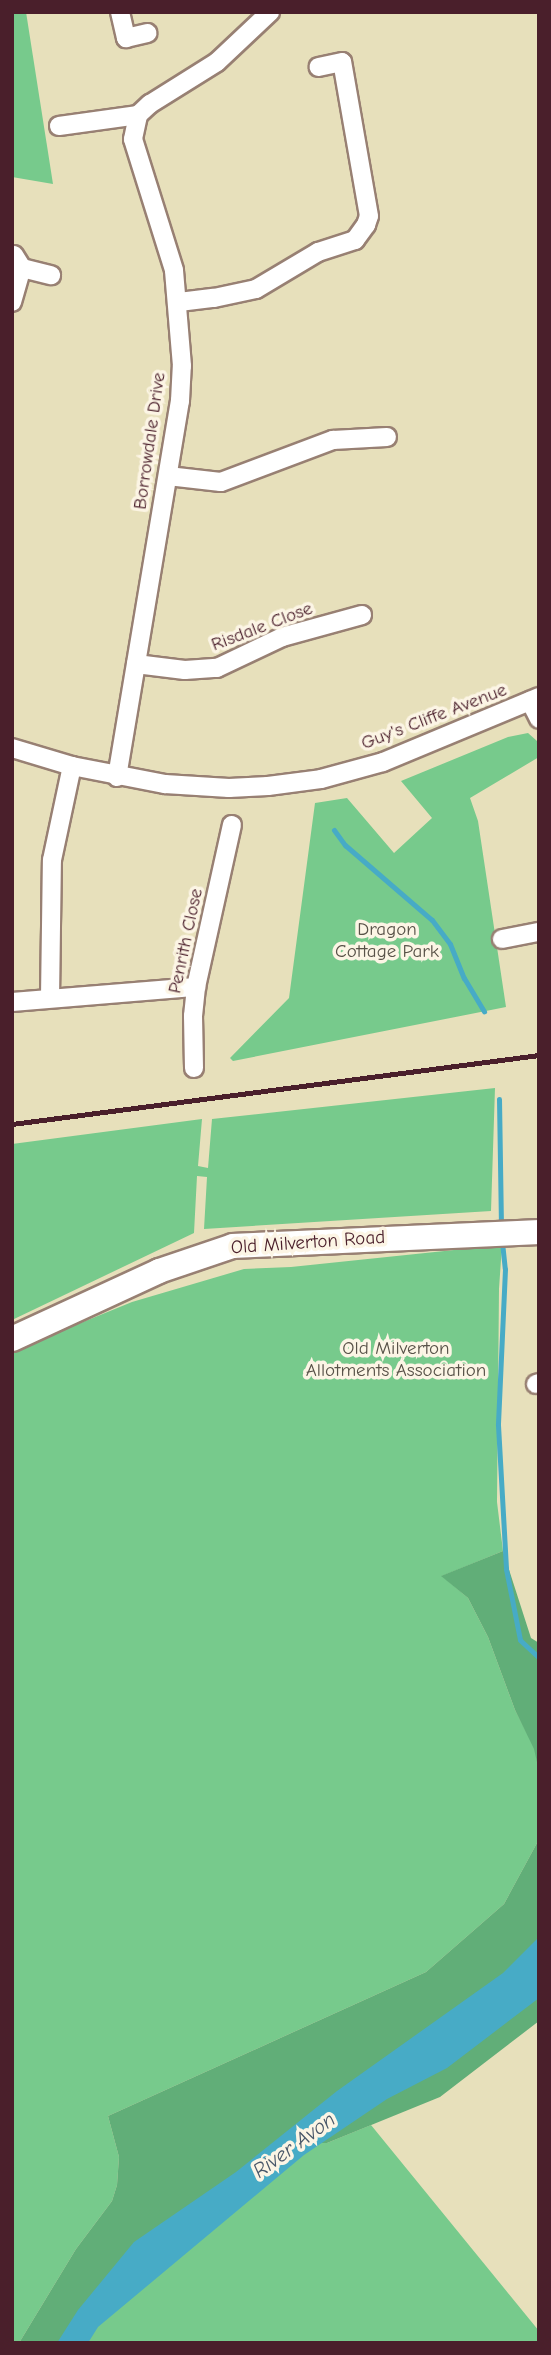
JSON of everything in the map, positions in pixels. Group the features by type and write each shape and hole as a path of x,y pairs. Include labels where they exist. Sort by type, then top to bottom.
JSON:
{"street":[{"path":"120,12 126,38 148,33"},
{"path":"59,126 138,115 150,104 217,62 270,12"},
{"path":"178,302 256,289 318,251 346,244 361,233 369,216 342,62 319,67"},
{"name":"Borrowdale Drive","path":"117,777 181,377 178,302 166,239 133,139 138,115"},
{"path":"12,302 18,262 51,275"},
{"path":"167,477 221,482 332,440 387,437"},
{"name":"Risdale Close","path":"136,663 185,670 217,668 295,633 362,615"},
{"path":"534,699 539,719"},
{"name":"Guy's Cliffe Avenue","path":"12,748 117,777 177,786 229,788 321,779 403,755 534,699"},
{"path":"50,998 52,860 72,766"},
{"name":"Penrith Close","path":"194,1068 192,1016 195,987 232,825"},
{"path":"502,939 539,932"},
{"path":"12,1002 195,987"},
{"name":"Old Milverton Road","path":"12,1339 159,1272 233,1246 484,1232 539,1232"}],"green space":[{"path":"12,12 26,12 53,184 12,177"},
{"name":"Dragon Cottage Park","path":"528,733 537,741 539,757 470,798 478,821 506,1007 233,1061 230,1058 289,998 315,803 347,798 394,853 432,818 401,781 508,737"},
{"path":"495,1088 491,1211 204,1229 207,1177 197,1176 194,1233 12,1320 12,1144 202,1119 198,1166 208,1168 212,1119"},
{"name":"Old Milverton Allotments Association","path":"502,1245 499,1289 497,1502 503,1551 442,1576 468,1598 488,1637 515,1710 535,1749 539,1771 537,1843 504,1904 426,1972 108,2116 119,2157 117,2185 112,2201 76,2249 19,2343 12,2343 12,1351 132,1302 244,1269 291,1267"},
{"path":"503,1551 531,1638 539,1643 539,1771 534,1749 515,1710 488,1637 468,1598 441,1576"},
{"path":"539,1833 539,2021 440,2097 327,2143 297,2143 71,2343 19,2343 76,2249 112,2201 117,2185 119,2157 108,2116 426,1972 504,1904 537,1843"},
{"path":"371,2125 539,2331 539,2343 71,2343 297,2143 327,2143"}],"water":[{"name":"River Avon","path":"539,1937 539,1998 447,2068 387,2099 304,2155 98,2327 88,2343 57,2343 78,2310 134,2242 236,2172 337,2091 503,1973"}],"waterway":[{"path":"334,830 345,845 432,920 450,944 464,978 484,1011"},
{"path":"499,1099 501,1228"},
{"path":"502,1242 505,1269 498,1425 506,1569 520,1640 539,1658"}],"railway":[{"path":"12,1124 539,1055"}]}
